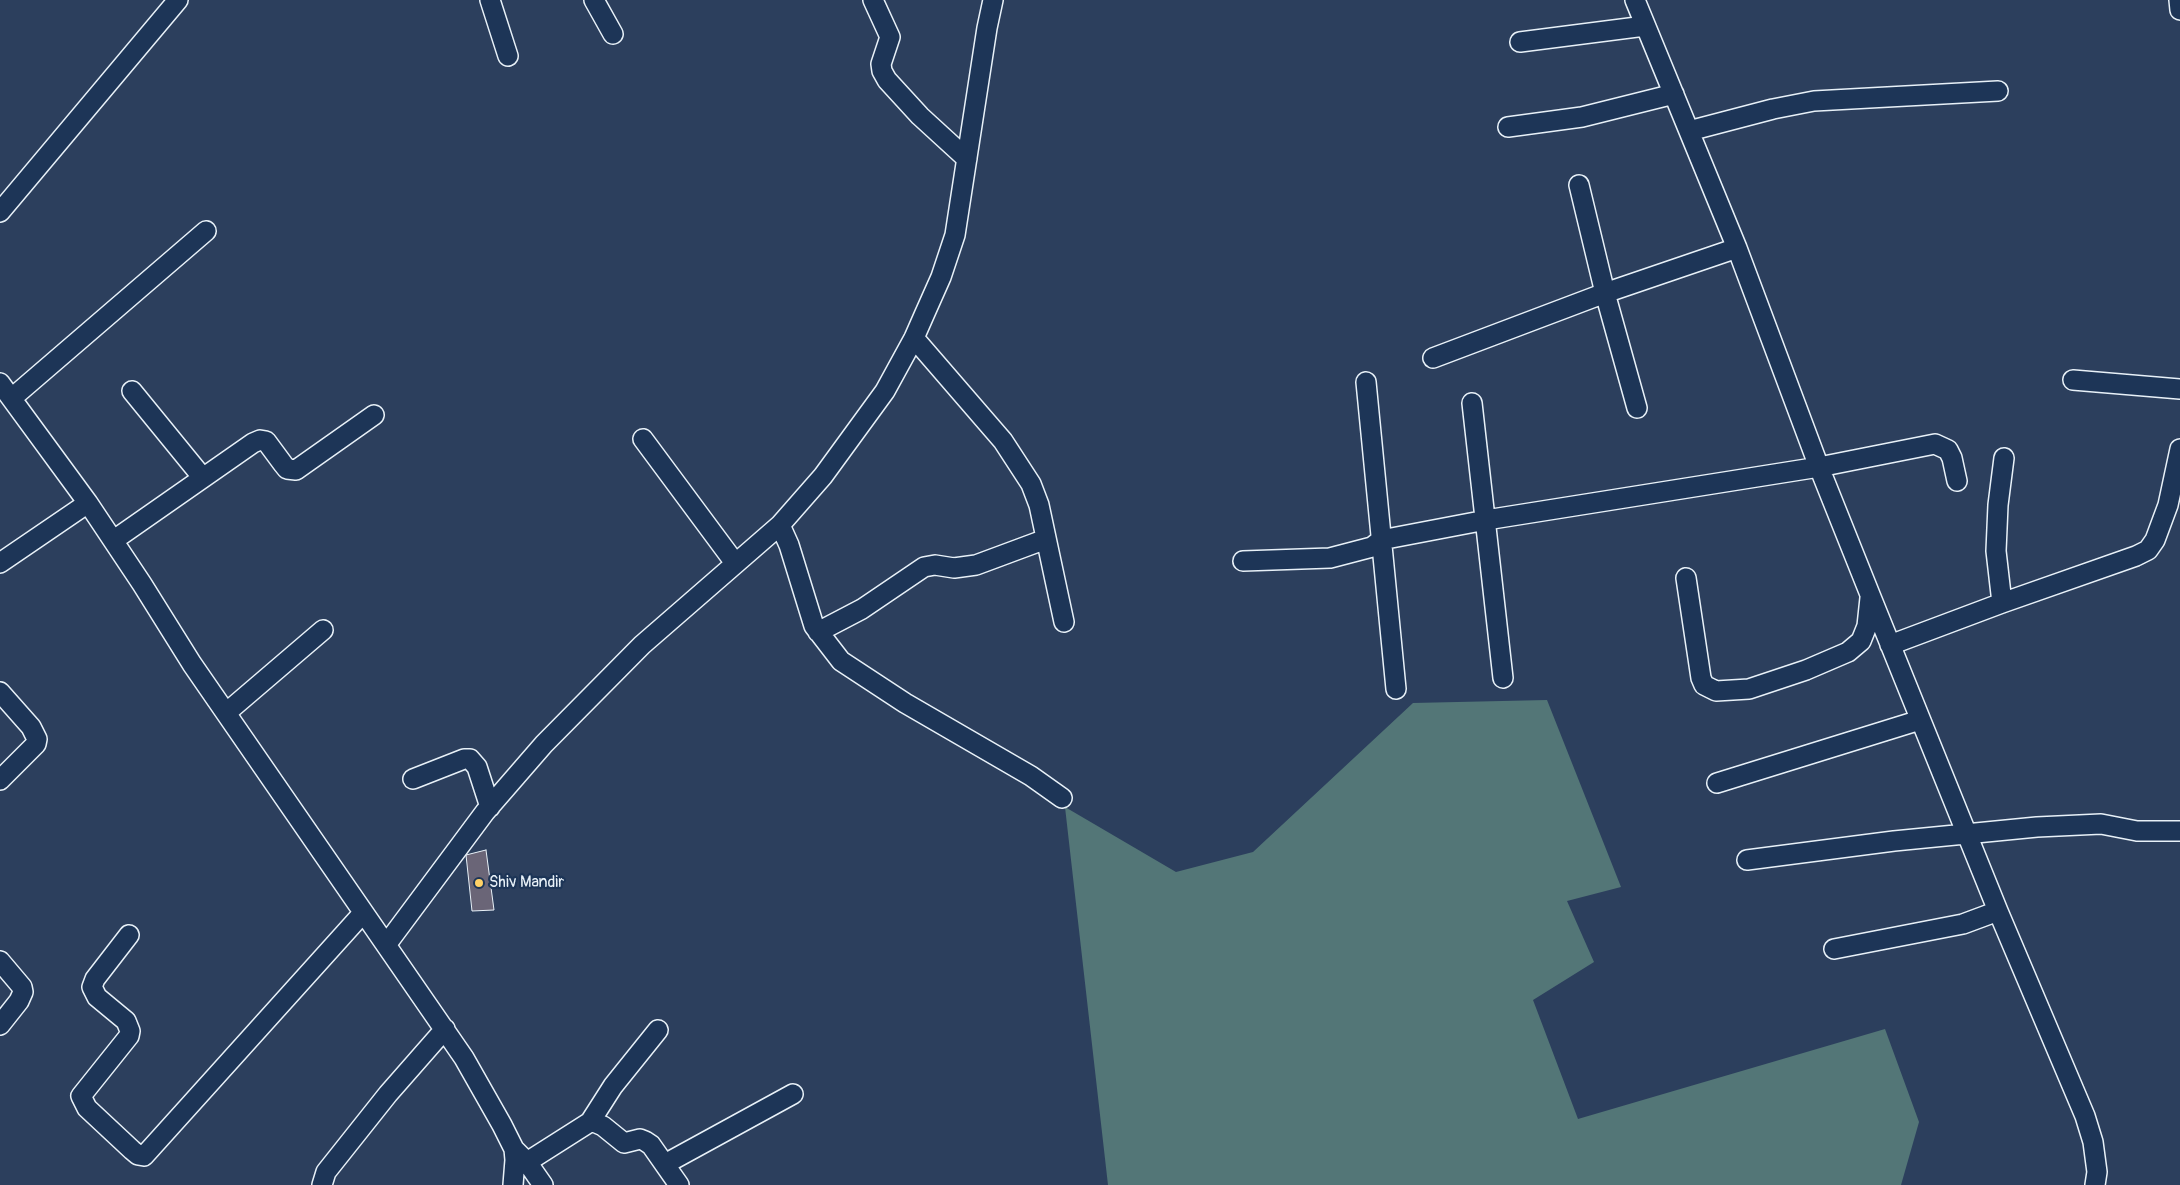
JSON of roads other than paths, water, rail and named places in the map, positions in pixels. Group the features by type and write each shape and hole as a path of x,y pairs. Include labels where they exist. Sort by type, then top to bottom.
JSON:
{"street":[{"path":"0,212 178,0"},
{"path":"490,0 508,56"},
{"path":"594,0 613,34"},
{"path":"873,0 890,37 881,64 882,72 920,116 968,159"},
{"path":"386,945 490,807 568,718 642,645 734,563 780,525 844,449 885,391 914,338 941,277 955,235 993,0"},
{"path":"1635,0 1737,248 1819,467 1920,720 2085,1116 2093,1142 2097,1172 2095,1185"},
{"path":"2179,0 2180,10"},
{"path":"1520,42 1645,26"},
{"path":"1689,132 1773,109 1814,101 1998,91"},
{"path":"1508,127 1582,118 1674,94"},
{"path":"1578,185 1605,293 1637,408"},
{"path":"12,398 206,231"},
{"path":"1433,358 1605,293 1737,248"},
{"path":"914,338 1003,441 1031,484 1039,505 1064,622"},
{"path":"2074,380 2180,388"},
{"path":"1366,382 1396,689"},
{"path":"0,383 114,540 192,664 444,1029 483,1089 514,1149 527,1162 543,1185"},
{"path":"132,391 203,478"},
{"path":"1472,403 1503,678"},
{"path":"114,540 260,440 266,441 273,448 288,469 296,470 374,415"},
{"path":"643,439 734,563"},
{"path":"1243,561 1330,558 1372,547 1381,540 1486,520 1819,467 1935,444 1948,450 1952,458 1957,481"},
{"path":"1890,645 2148,550 2155,540 2168,505 2180,449"},
{"path":"2002,603 1996,551 1998,505 2004,458"},
{"path":"0,563 88,503"},
{"path":"780,525 789,545 811,616 818,632 841,661 862,676 1031,776 1062,798"},
{"path":"818,632 862,609 924,567 935,565 954,568 976,565 1046,539"},
{"path":"1686,578 1701,678 1704,685 1716,691 1750,689 1806,670 1848,652 1861,641 1867,626 1871,597"},
{"path":"226,713 323,630"},
{"path":"0,692 31,727 37,739 36,744 0,780"},
{"path":"1717,783 1920,720"},
{"path":"413,779 464,759 470,759 477,767 490,807"},
{"path":"1747,860 2036,827 2101,824 2137,831 2180,831"},
{"path":"1834,949 1963,924 1998,911"},
{"path":"129,935 95,979 92,987 97,997 126,1021 130,1031 129,1036 81,1096 87,1108 112,1132 138,1155 144,1156 363,913"},
{"path":"0,961 22,987 23,992 19,1001 0,1025"},
{"path":"322,1185 326,1172 381,1102 444,1029"},
{"path":"527,1162 590,1122 613,1086 658,1030"},
{"path":"665,1164 793,1094"},
{"path":"590,1122 604,1126 624,1143 645,1141 665,1164 679,1185"},
{"path":"513,1185 514,1149"}],"place":[{"name":"Shiv Mandir","path":"479,883"}]}
